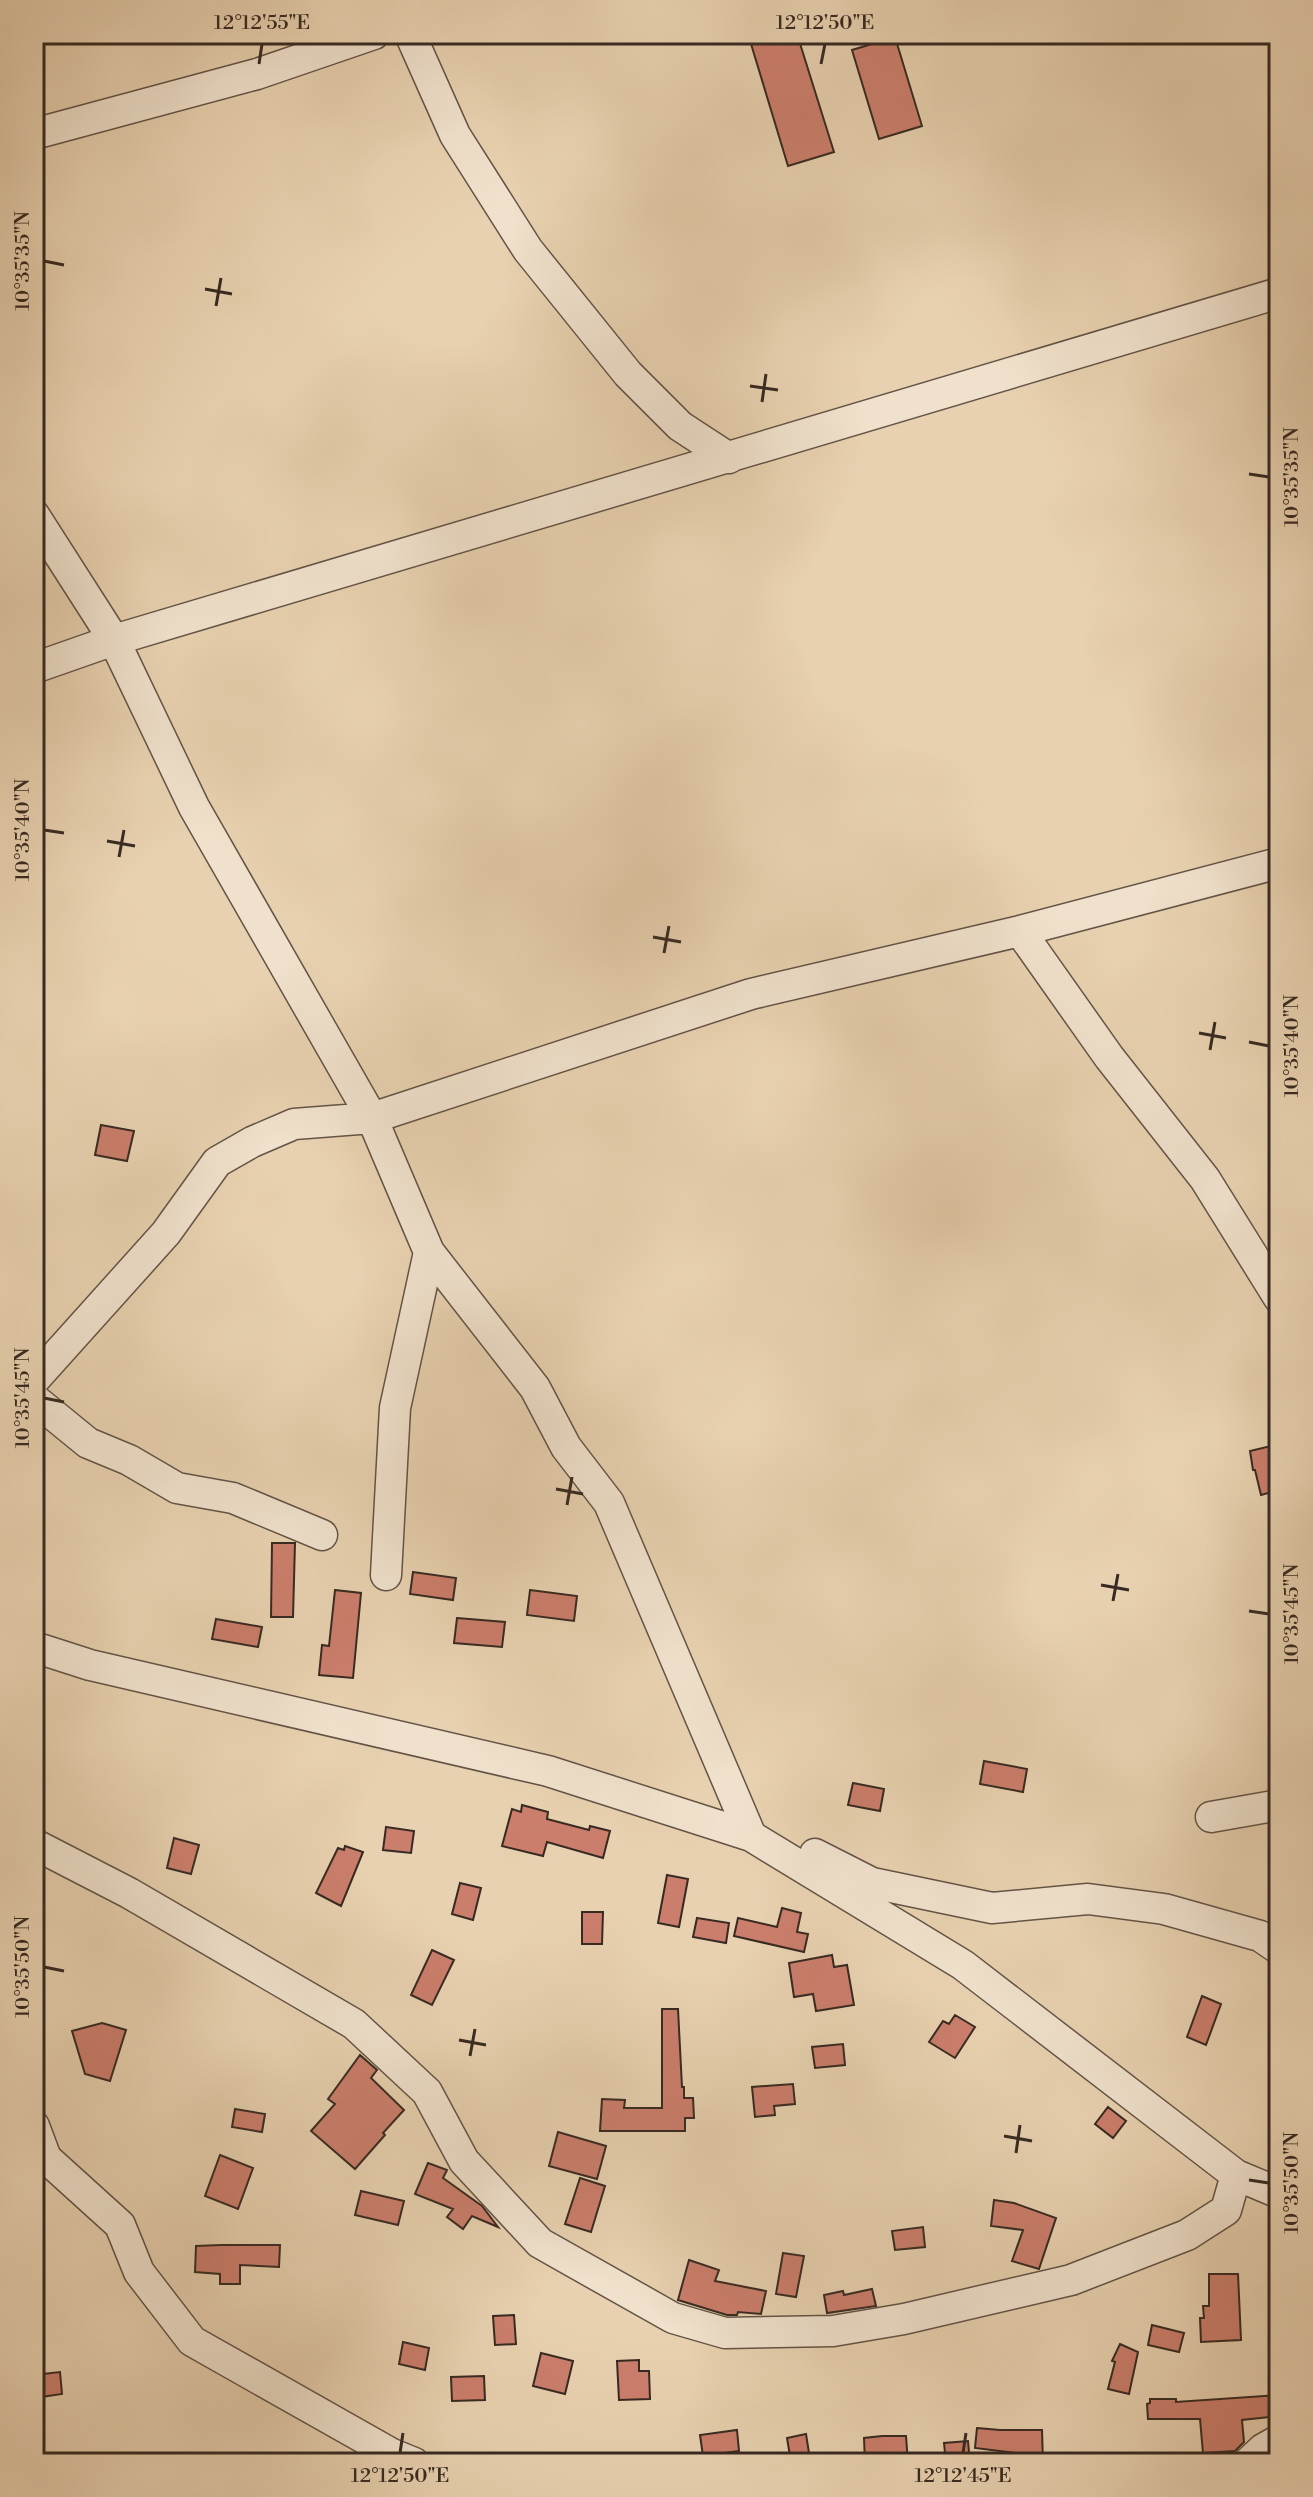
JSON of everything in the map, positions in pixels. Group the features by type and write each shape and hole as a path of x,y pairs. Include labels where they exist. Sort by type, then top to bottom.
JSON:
{"street":[{"path":"34,134 257,74 374,34"},
{"path":"410,34 455,135 528,250 628,374 680,426 729,458"},
{"path":"34,668 114,640 1279,293"},
{"path":"34,515 114,640 194,807 372,1118 429,1252 535,1388 566,1447 609,1503 762,1831 963,1965 1236,2175 1279,2193"},
{"path":"34,1380 166,1233 217,1162 252,1142 294,1124 372,1118 751,994 1020,931 1279,863"},
{"path":"1020,931 1109,1057 1205,1179 1279,1298"},
{"path":"386,1575 395,1408 429,1252"},
{"path":"34,1399 88,1443 129,1460 177,1488 233,1498 322,1535"},
{"path":"34,1647 90,1665 548,1771 762,1831 872,1883 992,1908 1088,1899 1164,1909 1260,1936 1279,1949"},
{"path":"1211,1817 1279,1805"},
{"path":"34,1844 129,1893 354,2024 427,2092 464,2161 540,2243 673,2318 725,2333 833,2331 904,2319 1071,2280 1187,2235 1226,2210 1236,2175"},
{"path":"34,2126 46,2158 120,2225 139,2272 192,2341 392,2454 414,2463"},
{"path":"1248,2463 1279,2440"}],"building":[{"path":"748,34 797,34 834,152 788,166"},
{"path":"895,37 922,126 879,139 852,50"},
{"path":"101,1125 134,1131 127,1161 95,1155"},
{"path":"1279,1444 1279,1490 1261,1495 1250,1451"},
{"path":"272,1543 295,1543 293,1617 271,1617"},
{"path":"413,1572 456,1578 453,1600 410,1594"},
{"path":"335,1590 361,1593 353,1678 319,1675 322,1645 329,1646"},
{"path":"530,1590 577,1596 574,1621 527,1615"},
{"path":"457,1618 505,1622 502,1647 454,1643"},
{"path":"216,1619 262,1627 258,1647 212,1639"},
{"path":"984,1761 1027,1769 1023,1792 980,1784"},
{"path":"853,1783 884,1789 880,1811 848,1805"},
{"path":"522,1805 548,1812 547,1819 589,1830 590,1826 610,1831 603,1858 547,1842 543,1856 502,1846 512,1809 521,1812"},
{"path":"386,1827 414,1831 411,1853 383,1850"},
{"path":"174,1838 199,1845 191,1874 167,1868"},
{"path":"345,1846 363,1852 341,1906 316,1893 338,1848 344,1850"},
{"path":"667,1875 688,1879 679,1927 658,1923"},
{"path":"460,1883 481,1888 473,1920 452,1914"},
{"path":"782,1908 801,1913 797,1932 808,1934 804,1952 734,1936 738,1918 777,1927"},
{"path":"582,1912 603,1912 602,1944 582,1944"},
{"path":"697,1918 729,1923 726,1943 693,1937"},
{"path":"432,1950 454,1960 432,2005 411,1995"},
{"path":"832,1955 834,1967 847,1965 854,2005 816,2011 813,1994 794,1997 789,1963"},
{"path":"1202,1996 1221,2004 1206,2045 1187,2037"},
{"path":"662,2009 678,2009 682,2087 684,2098 693,2098 694,2118 685,2118 685,2131 600,2131 602,2099 625,2100 624,2108 662,2108"},
{"path":"955,2015 975,2027 955,2058 929,2042 943,2021 949,2024"},
{"path":"102,2023 126,2030 110,2081 85,2074 72,2031"},
{"path":"843,2044 845,2065 815,2068 812,2047"},
{"path":"360,2055 377,2070 371,2078 404,2110 355,2169 311,2131 335,2104 328,2099"},
{"path":"793,2084 795,2104 774,2106 775,2115 755,2117 752,2087"},
{"path":"1108,2107 1126,2121 1113,2138 1095,2124"},
{"path":"235,2109 265,2114 262,2132 232,2127"},
{"path":"558,2132 606,2146 597,2179 549,2166"},
{"path":"220,2155 253,2168 238,2209 205,2196"},
{"path":"428,2163 447,2170 443,2178 482,2206 498,2227 472,2216 463,2229 447,2217 453,2209 415,2194"},
{"path":"580,2178 605,2186 591,2232 565,2224"},
{"path":"361,2191 404,2201 398,2225 355,2215"},
{"path":"994,2200 1014,2203 1056,2218 1039,2269 1012,2261 1023,2230 991,2226"},
{"path":"923,2227 925,2247 895,2250 892,2231"},
{"path":"280,2245 279,2267 240,2265 240,2284 220,2284 220,2274 195,2272 196,2246"},
{"path":"783,2253 804,2256 796,2297 776,2294"},
{"path":"689,2260 719,2270 715,2281 766,2291 761,2314 738,2312 737,2315 727,2315 678,2300"},
{"path":"1209,2274 1238,2274 1241,2340 1201,2342 1200,2318 1204,2318 1203,2306 1209,2306"},
{"path":"872,2289 876,2306 827,2313 824,2295 843,2291 844,2295"},
{"path":"514,2315 516,2344 495,2345 493,2316"},
{"path":"1152,2325 1184,2333 1179,2352 1148,2345"},
{"path":"403,2342 429,2348 425,2370 399,2364"},
{"path":"1120,2344 1138,2352 1129,2394 1108,2389 1115,2362 1112,2361"},
{"path":"541,2353 573,2361 565,2394 533,2386"},
{"path":"639,2360 639,2371 649,2371 650,2399 619,2400 617,2361"},
{"path":"60,2372 62,2394 34,2398 34,2375"},
{"path":"484,2376 485,2400 452,2401 451,2377"},
{"path":"1279,2395 1279,2416 1242,2420 1244,2442 1235,2451 1203,2453 1200,2419 1148,2419 1147,2404 1150,2399 1176,2399 1176,2402"},
{"path":"977,2428 1042,2430 1043,2463 1015,2463 1015,2453 975,2448"},
{"path":"737,2430 739,2451 703,2456 700,2435"},
{"path":"806,2434 809,2453 790,2456 787,2438"},
{"path":"906,2436 908,2463 865,2463 864,2438"},
{"path":"968,2441 970,2463 946,2463 944,2443"}]}
